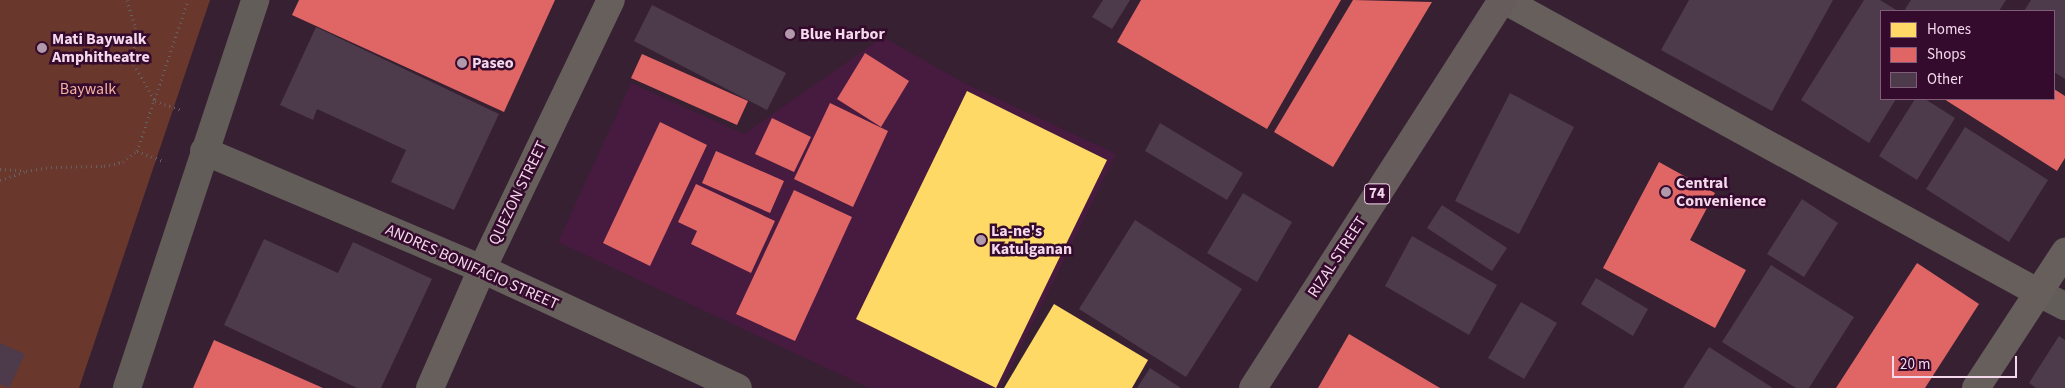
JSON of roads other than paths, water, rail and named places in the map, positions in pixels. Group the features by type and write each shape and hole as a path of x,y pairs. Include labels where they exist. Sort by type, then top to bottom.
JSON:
{"main road":[{"name":"RIZAL STREET","path":"1253,388 1503,0"}],"street":[{"path":"128,388 204,150 255,0"},
{"name":"QUEZON STREET","path":"430,388 482,269 611,0"},
{"path":"1503,0 2065,306"},
{"name":"ANDRES BONIFACIO STREET","path":"204,150 482,269 738,388"},
{"path":"1976,388 2065,252"}],"place":[{"name":"Blue Harbor","path":"790,34"},
{"name":"Mati Baywalk Amphitheatre","path":"42,48"},
{"name":"Paseo","path":"462,63"},
{"name":"Central Convenience","path":"1666,192"},
{"name":"La-ne's Katulganan","path":"981,240"}],"park label":[{"name":"Baywalk","path":"88,89"}]}
